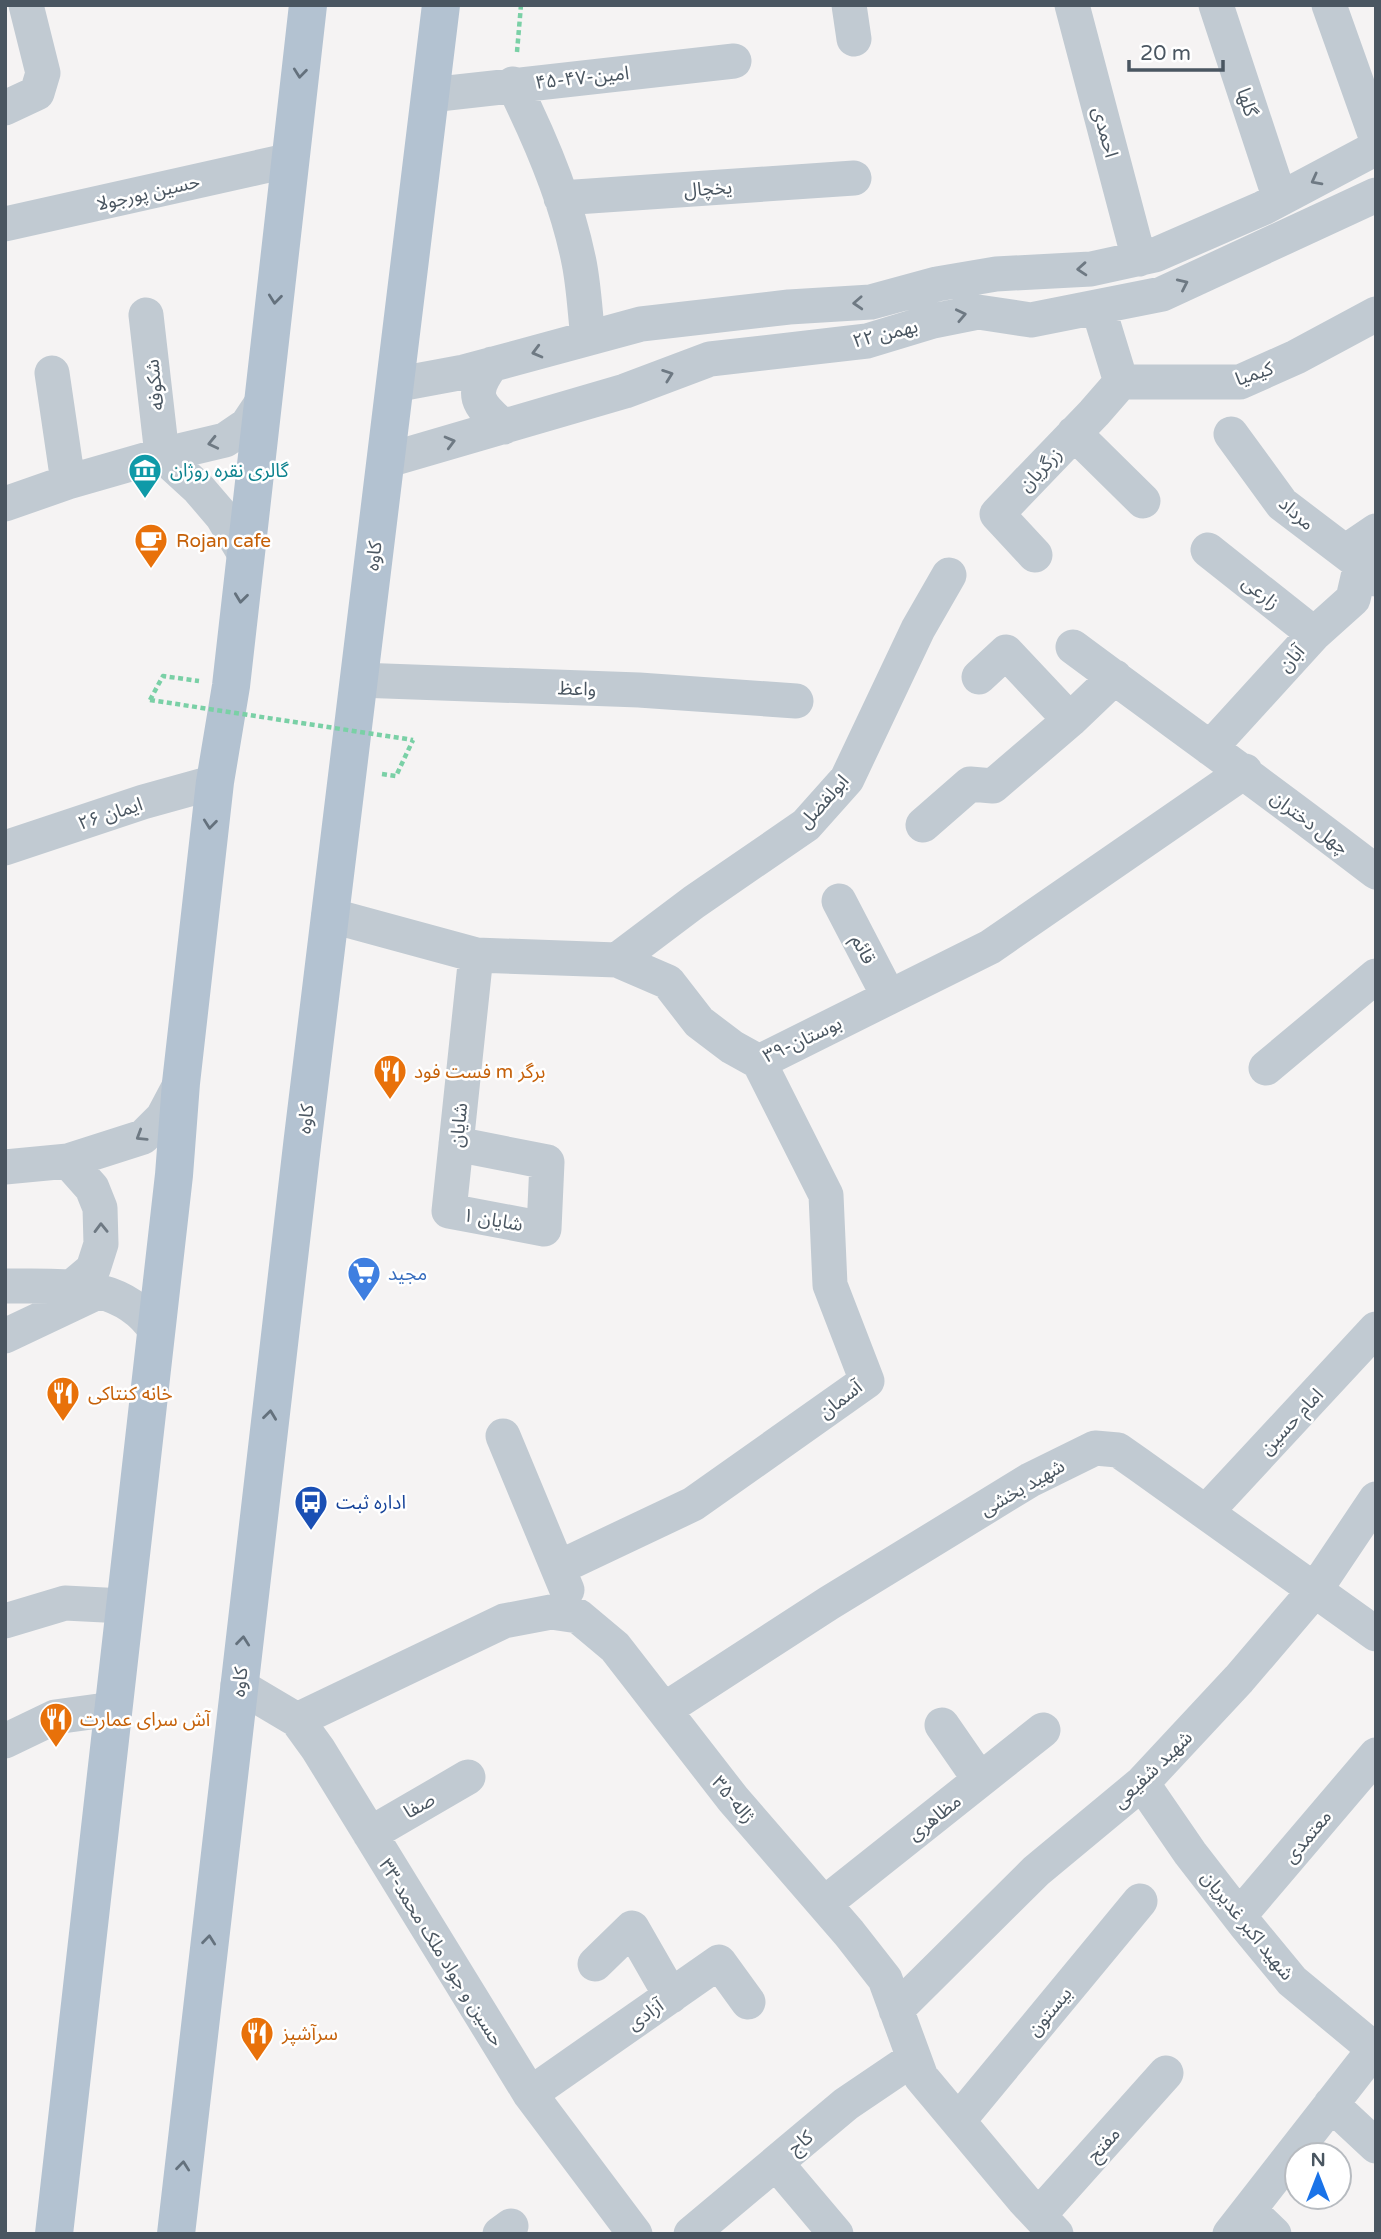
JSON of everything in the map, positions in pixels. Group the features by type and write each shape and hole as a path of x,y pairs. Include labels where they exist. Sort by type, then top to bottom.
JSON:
{"main road":[{"path":"54,2234 174,1175 181,1083 215,782 229,706 308,5"},
{"name":"کاوه","path":"176,2234 238,1685 441,5"}],"street":[{"path":"5,108 37,93 43,73 26,5"},
{"path":"849,5 854,39"},
{"name":"احمدی","path":"1072,5 1139,259"},
{"name":"گلها","path":"1216,5 1280,199"},
{"path":"1329,5 1376,137"},
{"name":"۴۵-۴۷-امین","path":"430,95 734,61"},
{"path":"513,84 534,126 561,198 579,262 588,338"},
{"name":"۲۲ بهمن","path":"394,385 464,372 641,324 789,307 871,302 937,284 996,274 1091,269 1139,259 1155,255 1280,199 1376,148"},
{"name":"حسین پورجولا","path":"5,224 291,160"},
{"name":"یخچال","path":"561,198 854,178"},
{"name":"۲۲ بهمن","path":"385,461 625,391 710,359 867,341 933,321 978,312 1031,320 1162,294 1376,195"},
{"path":"1098,307 1121,382"},
{"name":"کیمیا","path":"1121,382 1240,382 1296,357 1376,314"},
{"name":"شکوفه","path":"146,315 162,455"},
{"path":"492,364 480,380 477,397 483,409 504,427"},
{"path":"52,373 68,482"},
{"name":"زرگریان","path":"1035,555 997,514 1121,382"},
{"path":"5,504 68,482 225,440 247,425 263,401"},
{"path":"1074,433 1143,501"},
{"name":"مرداد","path":"1231,434 1282,504 1360,565"},
{"path":"162,455 198,488 222,516 246,556"},
{"path":"1360,565 1376,531"},
{"name":"زارعی","path":"1208,550 1314,634"},
{"name":"آبان","path":"1210,748 1314,634 1353,599 1360,565"},
{"name":"ابولفضل","path":"617,960 694,902 806,825 847,779 918,629 949,575"},
{"path":"1073,647 1245,771"},
{"path":"979,677 1006,652 1070,720"},
{"path":"923,825 970,784 993,786 1115,677"},
{"name":"واعظ","path":"358,680 639,690 796,701"},
{"name":"۳۹-بوستان","path":"330,915 476,955 617,960 668,982 699,1022 732,1047 759,1062 990,947 1245,771"},
{"name":"چهل دختران","path":"1245,771 1376,872"},
{"name":"۲۶ ایمان","path":"5,848 142,802 215,782"},
{"name":"قائم","path":"839,901 889,997"},
{"name":"شایان","path":"449,1211 476,955"},
{"path":"1266,1068 1376,976"},
{"name":"آسمان","path":"558,1568 693,1504 867,1381 830,1285 827,1195 759,1062"},
{"path":"5,1167 68,1161 143,1137 163,1116 181,1083"},
{"name":"شایان ۱","path":"449,1211 544,1229 547,1162 456,1144"},
{"path":"5,1336 86,1289 101,1244 100,1208 92,1188 68,1161"},
{"path":"5,1286 86,1289 127,1301 149,1320 156,1331"},
{"name":"امام حسین","path":"1206,1512 1376,1329"},
{"path":"503,1436 578,1616"},
{"name":"شهید بخشی","path":"664,1710 829,1603 1006,1495 1095,1448 1118,1450 1376,1634"},
{"name":"شهید شفیعی","path":"896,2010 1036,1871 1142,1783 1239,1679 1315,1590 1376,1499"},
{"path":"5,1621 65,1603 124,1606"},
{"path":"297,1720 504,1621 551,1612 578,1616"},
{"name":"۳۵-ژاله","path":"578,1616 615,1647 733,1799 885,1979 921,2077 1048,2224"},
{"name":"۳۳-حسین و جواد ملک محمد","path":"238,1685 297,1720 318,1749 530,2094 635,2234"},
{"path":"5,1741 55,1717 113,1709"},
{"path":"942,1725 980,1780"},
{"name":"مظاهری","path":"824,1904 1043,1730"},
{"name":"معتمدی","path":"1239,1916 1376,1755"},
{"name":"صفا","path":"370,1833 468,1777"},
{"name":"شهید اکبر غدیریان","path":"1142,1783 1190,1853 1292,1981 1375,2048"},
{"name":"بیستون","path":"958,2121 1140,1901"},
{"path":"594,1964 632,1928 671,1996"},
{"name":"آزادی","path":"530,2094 719,1962 748,2003"},
{"path":"1274,2234 1240,2222 1375,2048"},
{"name":"کاج","path":"691,2234 846,2104 914,2058"},
{"name":"مفتح","path":"1048,2224 1167,2073"},
{"path":"1331,2104 1376,2146"},
{"path":"776,2162 836,2234"}],"path":[{"path":"513,84 521,5"},
{"path":"163,676 150,700 413,740 396,776"}],"place":[{"name":"گالری نقره روژان","path":"145,500"},
{"name":"Rojan cafe","path":"151,570"},
{"name":"فست فود m برگر","path":"390,1101"},
{"name":"مجید","path":"364,1303"},
{"name":"خانه کنتاکی","path":"63,1423"},
{"name":"اداره ثبت","path":"311,1532"},
{"name":"آش سرای عمارت","path":"56,1749"},
{"name":"سرآشپز","path":"257,2063"}]}
